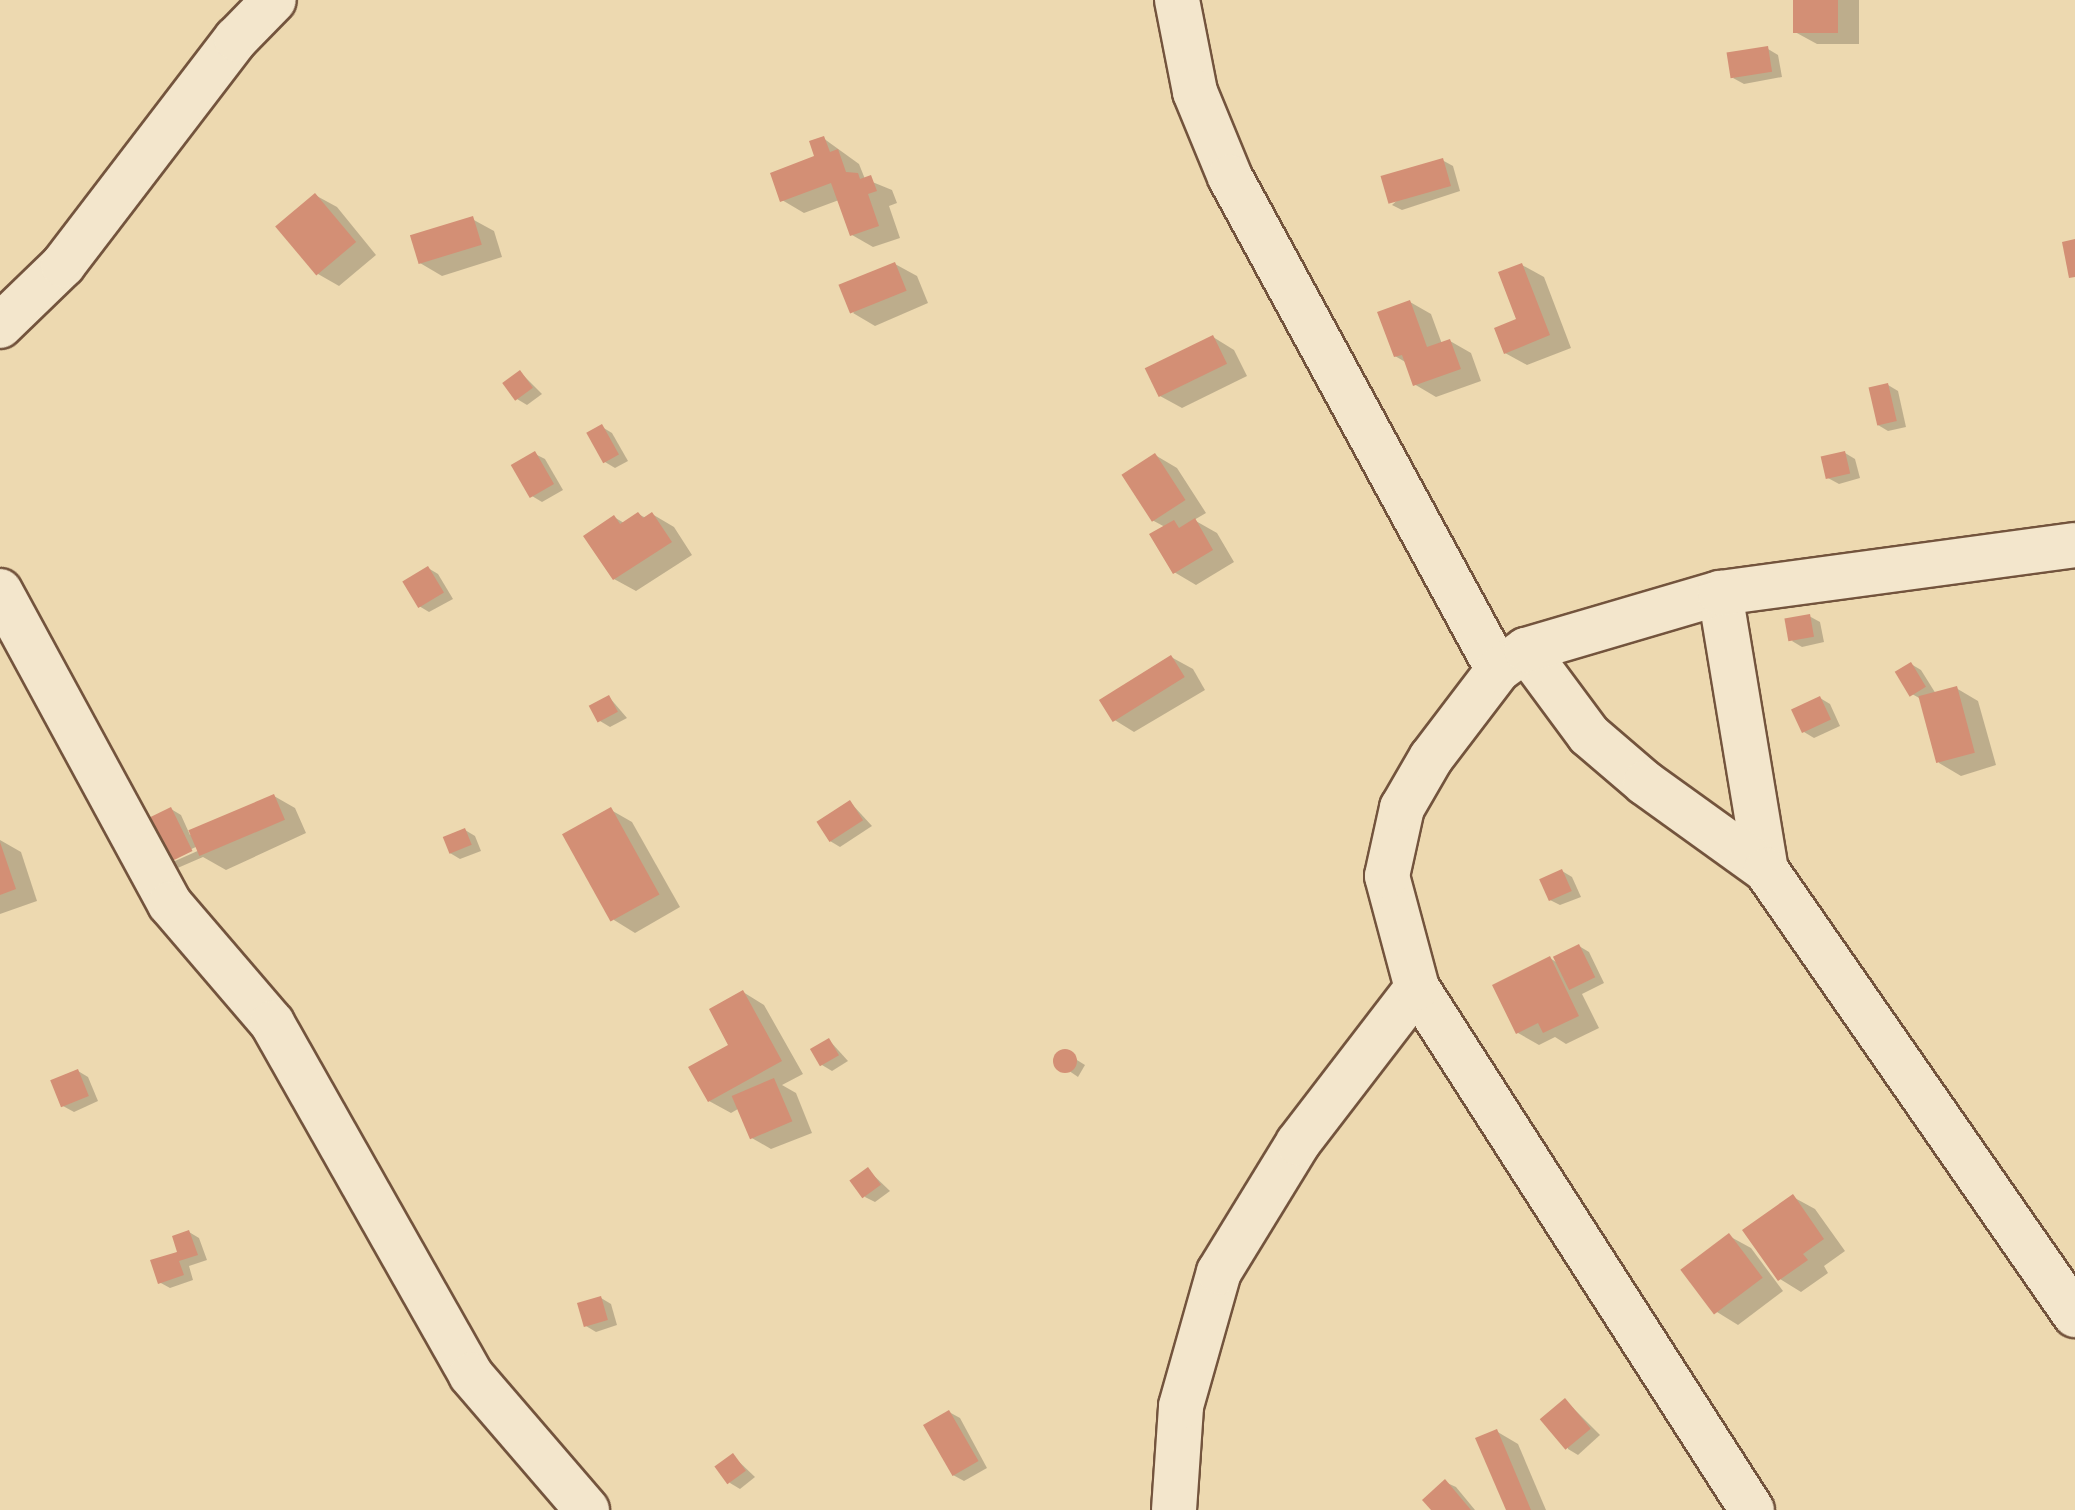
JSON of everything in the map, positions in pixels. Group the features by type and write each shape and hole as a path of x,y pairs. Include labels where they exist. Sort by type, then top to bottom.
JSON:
{"street":[{"path":"0,326 63,265 236,39 274,0"},
{"path":"1177,0 1195,92 1230,177 1512,660 1589,735 1645,783 1766,870 1967,1166 2075,1315"},
{"path":"1752,1510 1417,988 1387,876 1402,808 1431,758 1512,660 1720,593 2075,545"},
{"path":"0,591 170,904 272,1023 471,1375 587,1510"},
{"path":"1720,593 1766,870"},
{"path":"1174,1510 1181,1406 1219,1272 1298,1143 1417,988"}],"building":[{"path":"1793,0 1838,0 1838,33 1793,33"},
{"path":"1768,46 1772,72 1731,78 1727,53"},
{"path":"824,136 830,152 838,149 846,172 858,173 860,179 871,175 877,191 868,194 879,226 850,236 831,183 780,202 770,173 814,156 809,141"},
{"path":"1443,158 1451,186 1389,204 1381,176"},
{"path":"315,193 356,242 316,275 275,226"},
{"path":"473,216 482,245 419,264 410,235"},
{"path":"2075,239 2075,277 2069,278 2062,242"},
{"path":"895,262 907,291 850,314 838,285"},
{"path":"1522,263 1550,335 1504,354 1494,328 1516,319 1498,272"},
{"path":"1410,300 1427,347 1450,339 1461,369 1413,386 1402,355 1394,357 1377,312"},
{"path":"1213,335 1227,364 1159,397 1145,368"},
{"path":"520,370 533,388 515,401 502,383"},
{"path":"1888,383 1897,421 1877,425 1869,387"},
{"path":"602,424 619,455 603,463 586,433"},
{"path":"535,451 554,484 530,498 511,465"},
{"path":"1845,451 1850,473 1826,479 1821,457"},
{"path":"1155,453 1185,500 1152,522 1121,475"},
{"path":"638,512 643,518 652,512 672,542 613,580 583,536 614,515 620,524"},
{"path":"1195,518 1213,550 1173,574 1149,534 1174,520 1179,528"},
{"path":"428,566 444,593 418,608 402,581"},
{"path":"1810,614 1814,637 1788,641 1784,619"},
{"path":"1171,655 1185,677 1113,722 1099,700"},
{"path":"1911,662 1926,687 1910,697 1895,672"},
{"path":"1957,686 1975,753 1936,763 1918,696"},
{"path":"609,695 618,712 598,723 589,706"},
{"path":"1820,696 1831,720 1802,733 1791,710"},
{"path":"274,794 285,820 199,856 188,830"},
{"path":"850,800 863,820 830,842 816,822"},
{"path":"171,807 192,851 163,866 141,821"},
{"path":"611,807 659,894 611,922 562,834"},
{"path":"465,828 472,845 449,854 443,837"},
{"path":"0,842 16,889 0,895"},
{"path":"1562,869 1572,891 1549,901 1539,879"},
{"path":"1579,944 1595,977 1569,990 1553,957"},
{"path":"1550,956 1579,1016 1543,1033 1538,1023 1516,1034 1492,985"},
{"path":"743,990 782,1061 708,1102 688,1067 728,1045 709,1009"},
{"path":"829,1038 839,1055 820,1066 810,1049"},
{"path":"1065,1049 1073,1053 1077,1061 1073,1069 1065,1073 1057,1069 1053,1061 1057,1053"},
{"path":"78,1069 89,1096 61,1107 50,1080"},
{"path":"774,1078 792,1121 750,1139 732,1096"},
{"path":"868,1167 881,1185 862,1198 849,1181"},
{"path":"1793,1194 1824,1239 1803,1254 1808,1260 1778,1281 1742,1230"},
{"path":"189,1230 198,1255 179,1261 184,1275 158,1284 150,1260 177,1252 172,1236"},
{"path":"1729,1233 1763,1278 1714,1314 1680,1270"},
{"path":"601,1296 608,1320 584,1327 577,1303"},
{"path":"1565,1398 1591,1429 1565,1450 1540,1419"},
{"path":"949,1410 979,1461 953,1476 923,1425"},
{"path":"1497,1429 1531,1510 1506,1510 1475,1438"},
{"path":"733,1453 746,1471 727,1484 714,1467"},
{"path":"1445,1479 1471,1510 1431,1510 1422,1500"}]}
